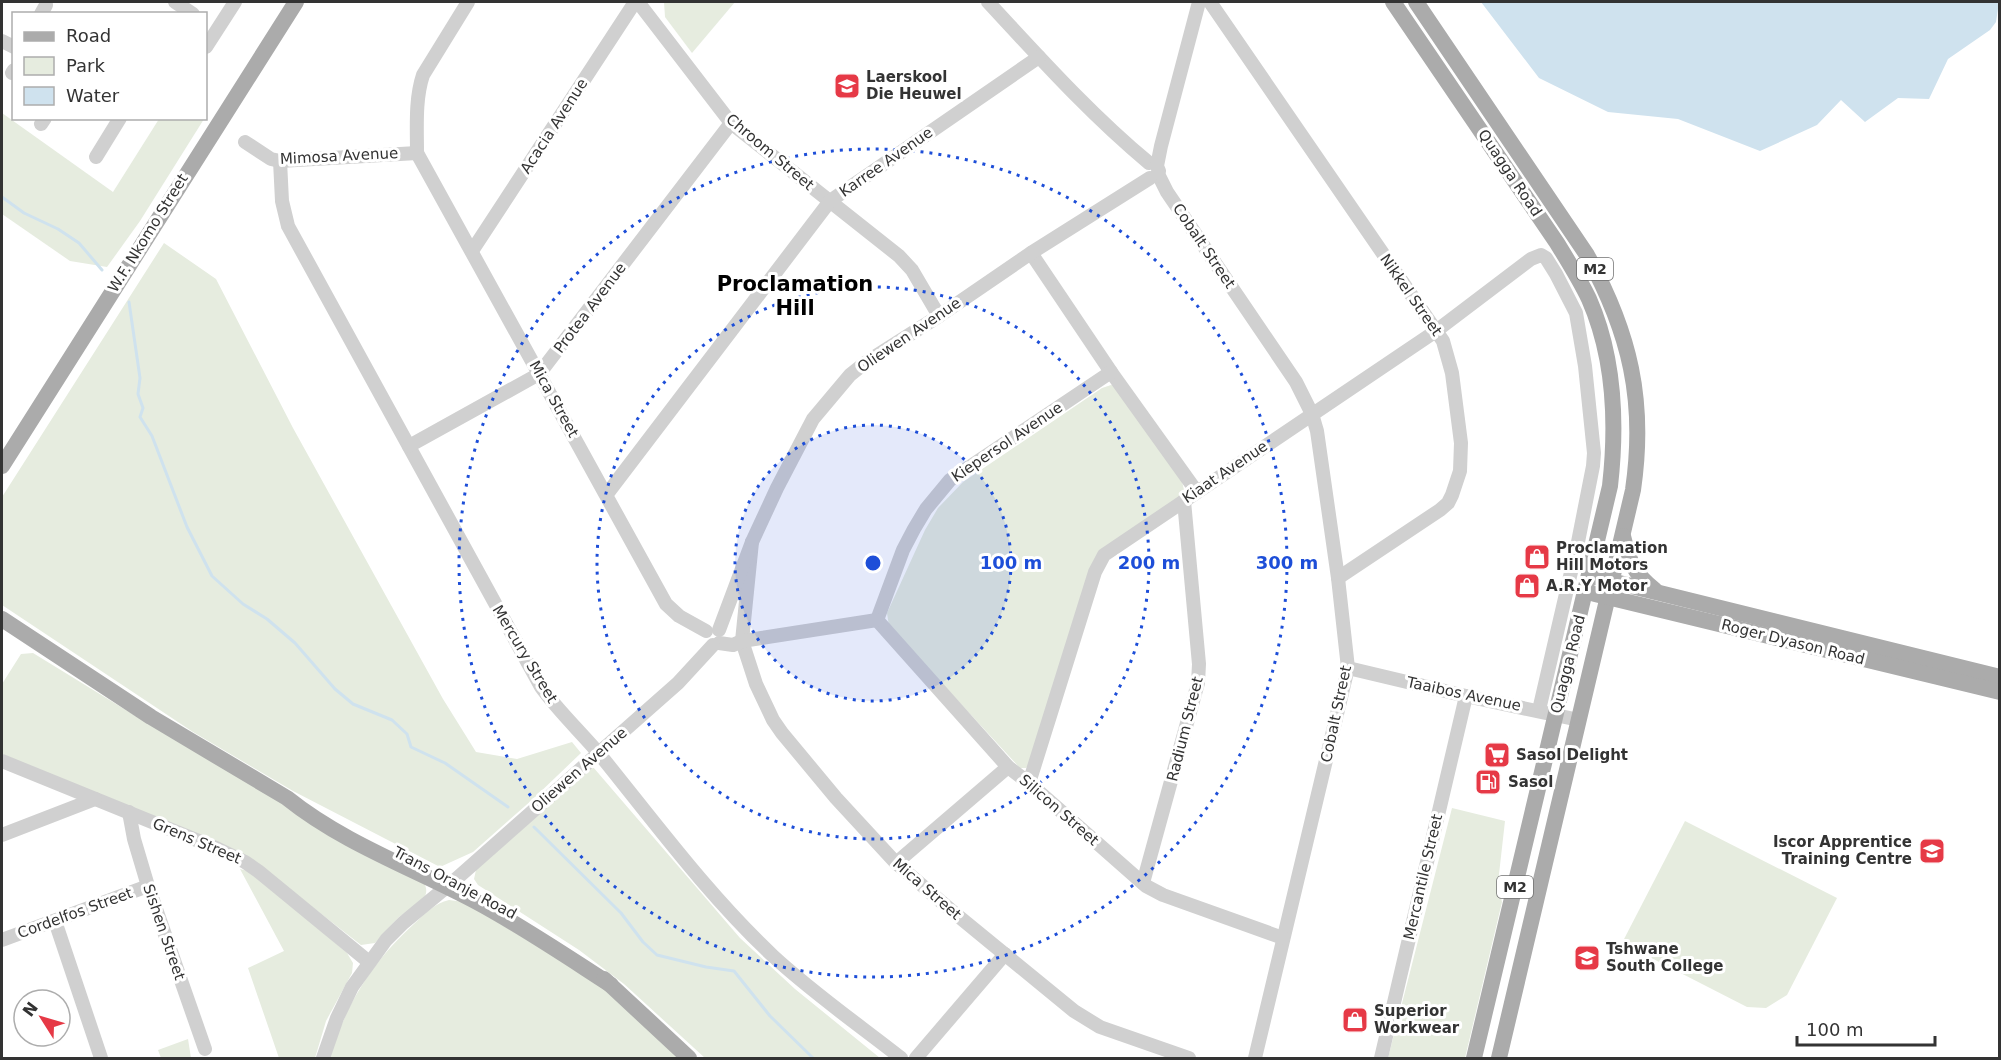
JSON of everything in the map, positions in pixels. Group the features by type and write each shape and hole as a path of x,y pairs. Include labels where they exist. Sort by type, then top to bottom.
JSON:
{"main road":[{"name":"W.F. Nkomo Street","path":"2,466 296,2"},
{"name":"Quagga Road","path":"1393,2 1557,243 1590,302 1609,365 1614,420 1610,486 1474,1059"},
{"name":"Quagga Road","path":"1416,2 1587,255 1606,289 1630,361 1637,413 1636,465 1623,536 1608,589 1499,1059"},
{"path":"1623,536 1630,561 1636,572 1660,593"},
{"name":"Roger Dyason Road","path":"1588,584 2000,692"},
{"name":"Roger Dyason Road","path":"1608,589 1660,593 2000,677"},
{"name":"Trans Oranje Road","path":"2,619 151,717 287,798 305,813 372,850 451,884 611,985 689,1059"}],"street":[{"path":"175,2 190,12"},
{"path":"207,43 211,25 235,2"},
{"name":"Mimosa Avenue","path":"245,142 271,159 280,161 417,153 419,86 423,75 468,2"},
{"name":"Chroom Street","path":"637,2 731,123 905,262 939,316"},
{"name":"Acacia Avenue","path":"472,251 637,2"},
{"name":"Cobalt Street","path":"988,2 1151,170 1296,382 1312,414 1317,431 1348,668 1255,1059"},
{"path":"1151,170 1161,146 1200,3"},
{"name":"Nikkel Street","path":"1200,3 1445,346 1453,381 1461,443 1458,481 1449,501 1440,510 1338,578"},
{"name":"Karree Avenue","path":"607,494 830,201 1039,57"},
{"path":"96,157 119,120"},
{"name":"Protea Avenue","path":"409,446 539,374 731,123"},
{"name":"Mica Street","path":"417,153 666,604 679,616 719,638 756,684 773,720 782,733 896,863 1082,1017 1109,1030 1189,1059"},
{"name":"Mercury Street","path":"280,161 282,201 288,226 541,687 672,844 758,941 783,964 901,1059"},
{"name":"Oliewen Avenue","path":"719,638 726,610 752,542 777,488 813,419 850,375 1030,253 1131,188 1151,170"},
{"path":"1030,253 1197,492"},
{"name":"Kiaat Avenue","path":"1029,783 1099,562 1104,555 1436,331 1539,255 1544,256 1562,283 1576,313 1585,366 1594,453 1576,553 1539,710"},
{"name":"Kiepersol Avenue","path":"877,620 903,550 926,509 950,480 1111,372"},
{"name":"Radium Street","path":"1143,883 1198,683 1199,664 1184,501"},
{"name":"Oliewen Avenue","path":"323,1059 346,999 386,940 678,683 719,638 752,542"},
{"path":"719,638 877,620"},
{"name":"Silicon Street","path":"877,620 1008,767 1143,883 1164,895 1283,938"},
{"name":"Taaibos Avenue","path":"1348,668 1579,720"},
{"name":"Mercantile Street","path":"1381,1059 1466,696"},
{"name":"Grens Street","path":"2,761 245,862 369,962"},
{"path":"896,863 1008,767"},
{"path":"2,835 95,799"},
{"name":"Sishen Street","path":"129,812 134,839 148,886 205,1049"},
{"name":"Cordelfos Street","path":"2,940 148,886"},
{"path":"55,921 101,1059"},
{"path":"916,1059 1005,954"}],"green space":[{"path":"664,2 735,2 692,53 665,17"},
{"path":"2,113 113,192 158,120 203,120 140,221 107,267 70,261 2,214"},
{"path":"164,243 216,279 293,428 443,699 476,752 517,759 572,742 581,753 473,852 440,867 293,791 193,732 2,605 2,497"},
{"path":"1116,386 1181,477 1183,496 1106,547 1031,763 1026,768 1020,768 889,626 887,613 925,530 938,508 963,482 1102,388"},
{"path":"33,653 147,723 424,883 426,895 423,900 398,918 375,943 361,945 256,863 2,754 2,684 21,654"},
{"path":"593,767 740,938 795,989 880,1058 705,1058 624,984 579,950 478,885 474,879 476,870"},
{"path":"1452,808 1505,821 1498,883 1502,902 1465,1058 1388,1058"},
{"path":"1685,821 1837,898 1787,995 1766,1008 1747,1007 1622,943"},
{"path":"240,869 252,872 262,880 347,953 353,963 352,973 326,1021 315,1058 279,1058 248,968 284,951"},
{"path":"449,900 464,902 588,977 679,1058 329,1058 353,1001 374,968 423,916 435,906"},
{"path":"188,1039 191,1058 161,1058 158,1050"}],"water":[{"path":"1481,2 1999,2 1996,22 1990,30 1948,59 1929,99 1898,98 1865,122 1841,100 1817,125 1760,151 1678,119 1608,112 1539,78"}],"waterway":[{"path":"2,197 24,213 58,229 79,243 102,270"},
{"path":"129,302 140,378 138,394 143,408 140,417 152,436 187,527 212,576 243,604 267,619 295,643 335,689 353,704 392,720 407,734 411,747 445,763 508,807"},
{"path":"534,827 621,913 643,942 657,955 734,971 770,1016 813,1058"}],"place":[{"name":"Laerskool Die Heuwel","path":"847,86"},
{"name":"Proclamation Hill Motors","path":"1537,557"},
{"name":"A.R.Y Motor","path":"1527,586"},
{"name":"Sasol Delight","path":"1497,755"},
{"name":"Sasol","path":"1488,782"},
{"name":"Iscor Apprentice Training Centre","path":"1932,851"},
{"name":"Tshwane South College","path":"1587,958"},
{"name":"Superior Workwear","path":"1355,1020"}],"district":[{"name":"Proclamation Hill","path":"795,296"}]}
